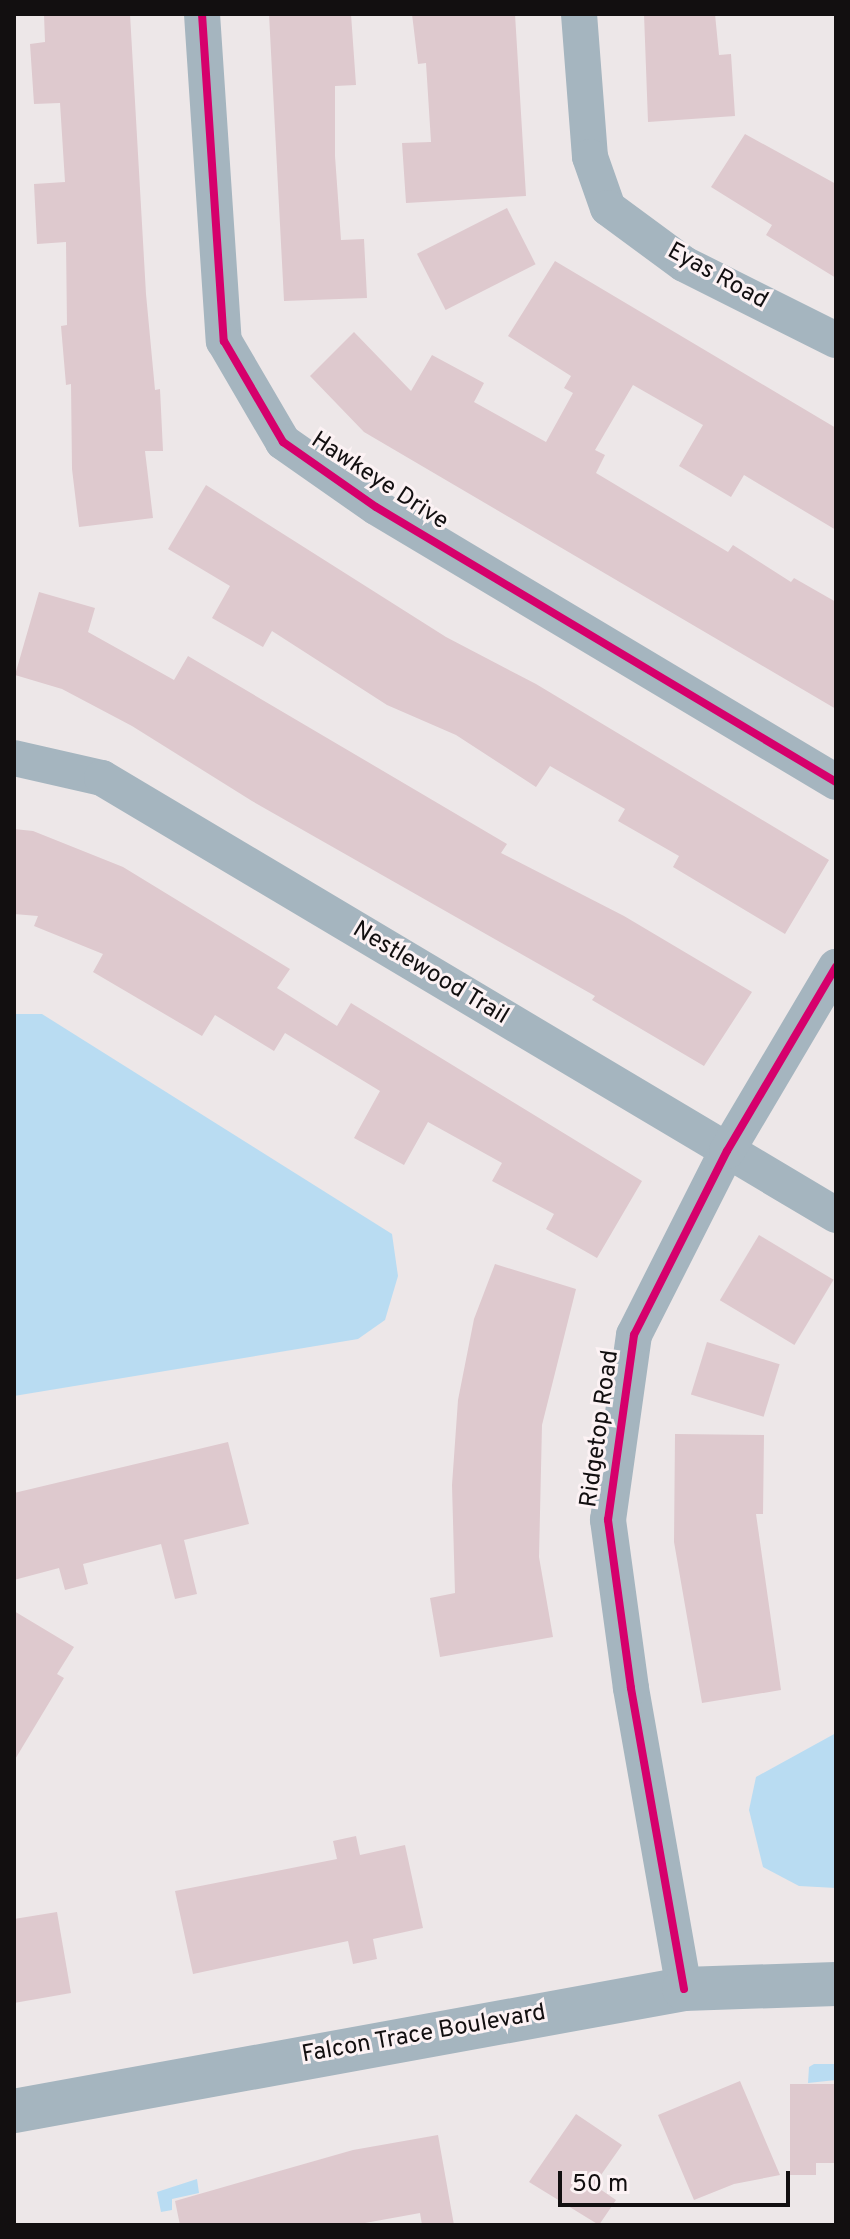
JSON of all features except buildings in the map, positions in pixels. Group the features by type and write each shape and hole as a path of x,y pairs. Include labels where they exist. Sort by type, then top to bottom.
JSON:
{"street":[{"name":"Hawkeye Drive","path":"202,14 224,341 283,442 376,507 836,782"},
{"name":"Eyas Road","path":"579,14 590,157 608,208 684,264 836,340"},
{"name":"Nestlewood Trail","path":"14,758 102,778 836,1215"},
{"name":"Ridgetop Road","path":"684,1989 631,1688 608,1520 634,1335 727,1151 836,967"},
{"name":"Falcon Trace Boulevard","path":"14,2111 684,1989 836,1984"}],"water":[{"path":"14,1014 42,1014 392,1234 398,1276 385,1320 358,1339 14,1396"},
{"path":"836,1733 836,1888 799,1886 763,1867 749,1810 756,1777"},
{"path":"814,2064 836,2064 836,2080 808,2083 809,2067"},
{"path":"197,2179 199,2193 172,2199 172,2210 161,2212 157,2192"}],"cycle path":[{"path":"202,14 224,341 283,442 376,507 836,782"},
{"path":"684,1989 631,1688 608,1520 634,1335 727,1151 836,967"}]}
